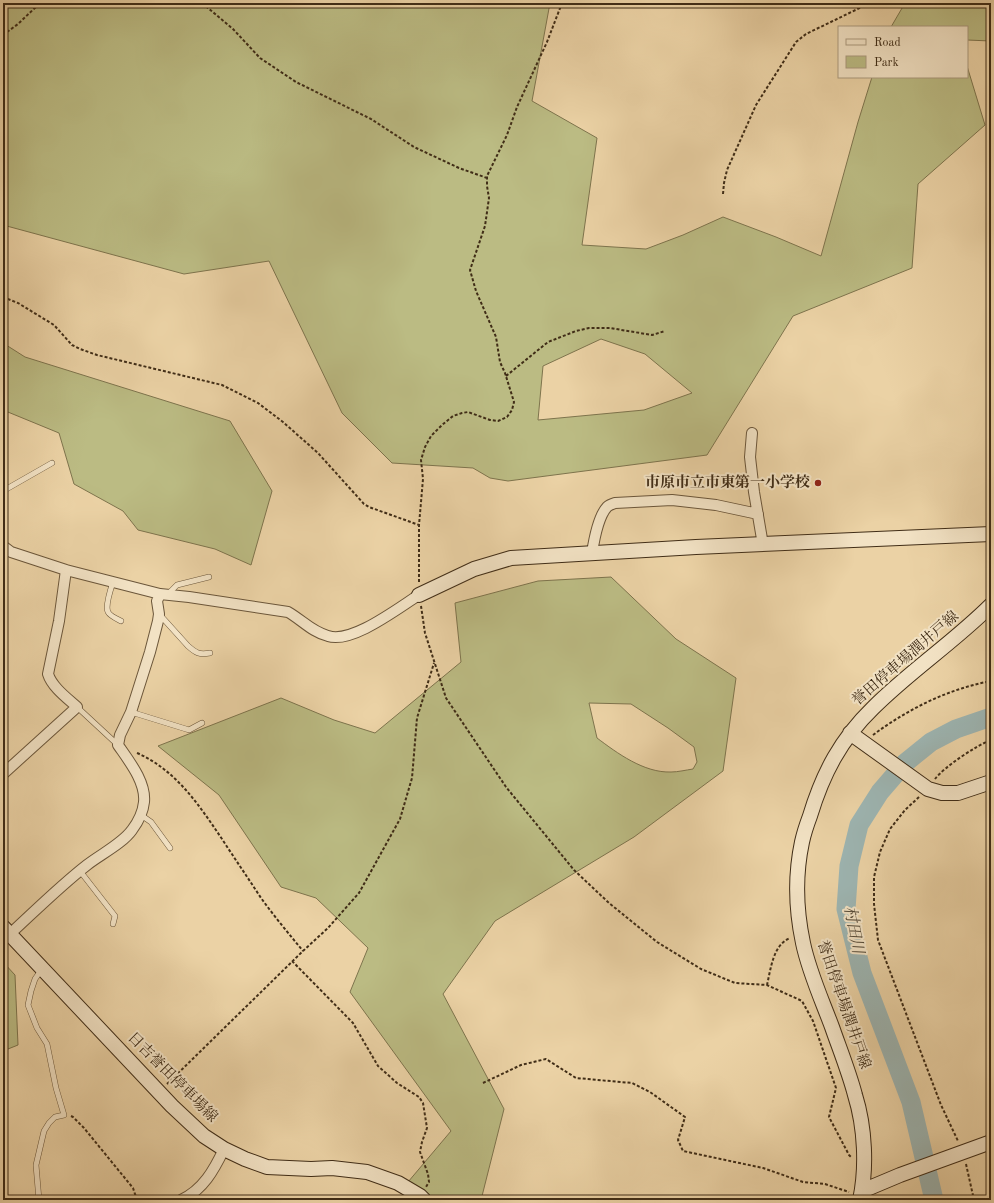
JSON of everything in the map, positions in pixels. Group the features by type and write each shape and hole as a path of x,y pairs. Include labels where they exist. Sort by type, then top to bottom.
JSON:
{"main road":[{"path":"419,595 474,569 511,558 991,534"},
{"name":"誉田停車場潤井戸線","path":"861,1196 864,1140 856,1097 810,967 802,933 797,894 798,866 802,840 822,780 831,761 850,733 879,702 967,628 991,605"},
{"path":"850,733 869,743 928,789 942,793 958,792 991,782"},
{"name":"日吉誉田停車場線","path":"6,930 172,1106 204,1136 224,1149 267,1167 312,1169 332,1168 367,1172 398,1183 422,1199"},
{"path":"861,1196 900,1175 991,1142"}],"street":[{"path":"752,433 750,457 763,545"},
{"path":"592,553 596,531 604,512 608,506 615,503 672,500 716,505 758,514"},
{"path":"3,546 11,552 66,570 163,594 189,596 288,612 298,617 314,631 328,637 335,638 354,634 419,595"},
{"path":"3,774 77,708 53,684 49,679 48,674 59,621 66,570"},
{"path":"6,930 125,837 132,830 141,815 145,801 143,786 118,745 120,735 131,712 150,652 159,614 157,601 163,594"},
{"path":"181,1200 202,1186 216,1167 224,1149"}],"lane":[{"path":"3,491 52,463"},
{"path":"163,594 177,585 209,577"},
{"path":"113,582 107,611 109,614 122,621"},
{"path":"159,614 192,650 201,654 210,653"},
{"path":"77,708 118,745"},
{"path":"131,712 186,730 189,730 202,723"},
{"path":"141,815 151,822 170,848"},
{"path":"80,871 115,916 113,924"},
{"path":"39,1200 36,1165 44,1131 48,1123 55,1117 64,1114 56,1088 47,1044 37,1028 28,1005 30,991 42,968"}],"path":[{"path":"3,35 18,24 40,3"},
{"path":"202,3 233,29 260,58 296,82 372,119 414,147 459,168 487,178"},
{"path":"562,3 507,136 489,169 487,178 489,198 485,226 470,270 476,291 494,329 500,362 514,402 512,410 507,417 502,420 494,420 468,412 453,416 431,436 425,447 421,460 423,479 419,525 419,595 425,633 446,698 506,787 579,874 609,904 657,942 701,969 735,982 767,985 802,1001 813,1021 836,1088 829,1117 849,1155 863,1170"},
{"path":"724,194 724,182 727,170 756,106 796,42 806,34 870,3"},
{"path":"3,297 18,303 54,325 72,345 80,349 97,355 222,385 258,403 283,422 318,453 364,504 368,507 419,525"},
{"path":"506,376 548,342 576,331 589,328 610,328 652,335 665,331"},
{"path":"159,1092 292,961 328,928 358,893 400,819 412,778 417,718 434,661"},
{"path":"869,743 911,710 962,688 991,681"},
{"path":"974,1200 963,1152 941,1105 878,940 874,904 874,877 880,852 890,829 905,810 928,789 939,773 961,757 991,740"},
{"path":"118,745 155,762 184,787 203,811 263,900 303,951"},
{"path":"767,985 776,950 785,940 802,933"},
{"path":"292,961 353,1023 378,1066 397,1083 419,1097 423,1103 427,1128 420,1152 430,1182 422,1199"},
{"path":"482,1083 521,1065 546,1059 576,1078 632,1083 650,1092 685,1117 678,1140 683,1151 763,1168 803,1182 825,1184 861,1196"},
{"path":"64,1114 73,1117 84,1128 133,1188 136,1200"}],"green space":[{"path":"3,3 550,3 532,101 597,138 582,245 646,249 683,235 723,217 821,256 872,78 968,78 968,69 985,125 918,184 912,268 793,316 707,455 508,481 490,478 473,468 392,463 342,413 269,261 184,274 3,225","holes":["601,339 645,354 692,393 644,410 538,420 543,366"]},
{"path":"905,3 991,3 991,41 968,40 968,26 892,26"},
{"path":"3,343 25,357 230,421 272,491 251,565 215,549 138,530 123,511 74,484 59,433 3,410"},
{"path":"611,577 676,639 736,678 723,771 634,837 495,921 443,994 504,1109 481,1200 412,1200 408,1182 451,1131 350,992 368,948 316,898 281,887 219,795 158,746 281,698 334,720 375,733 461,662 455,603 538,581","holes":["589,703 631,704 694,747 697,762 693,769 671,772 641,766 613,750 597,738"]},
{"path":"3,962 15,975 18,1045 3,1051"}],"waterway":[{"name":"村田川","path":"934,1200 911,1102 862,973 846,909 849,866 859,825 880,792 905,763 931,742 956,729 991,717"}],"place":[{"name":"市原市立市東第一小学校","path":"818,483"}]}
